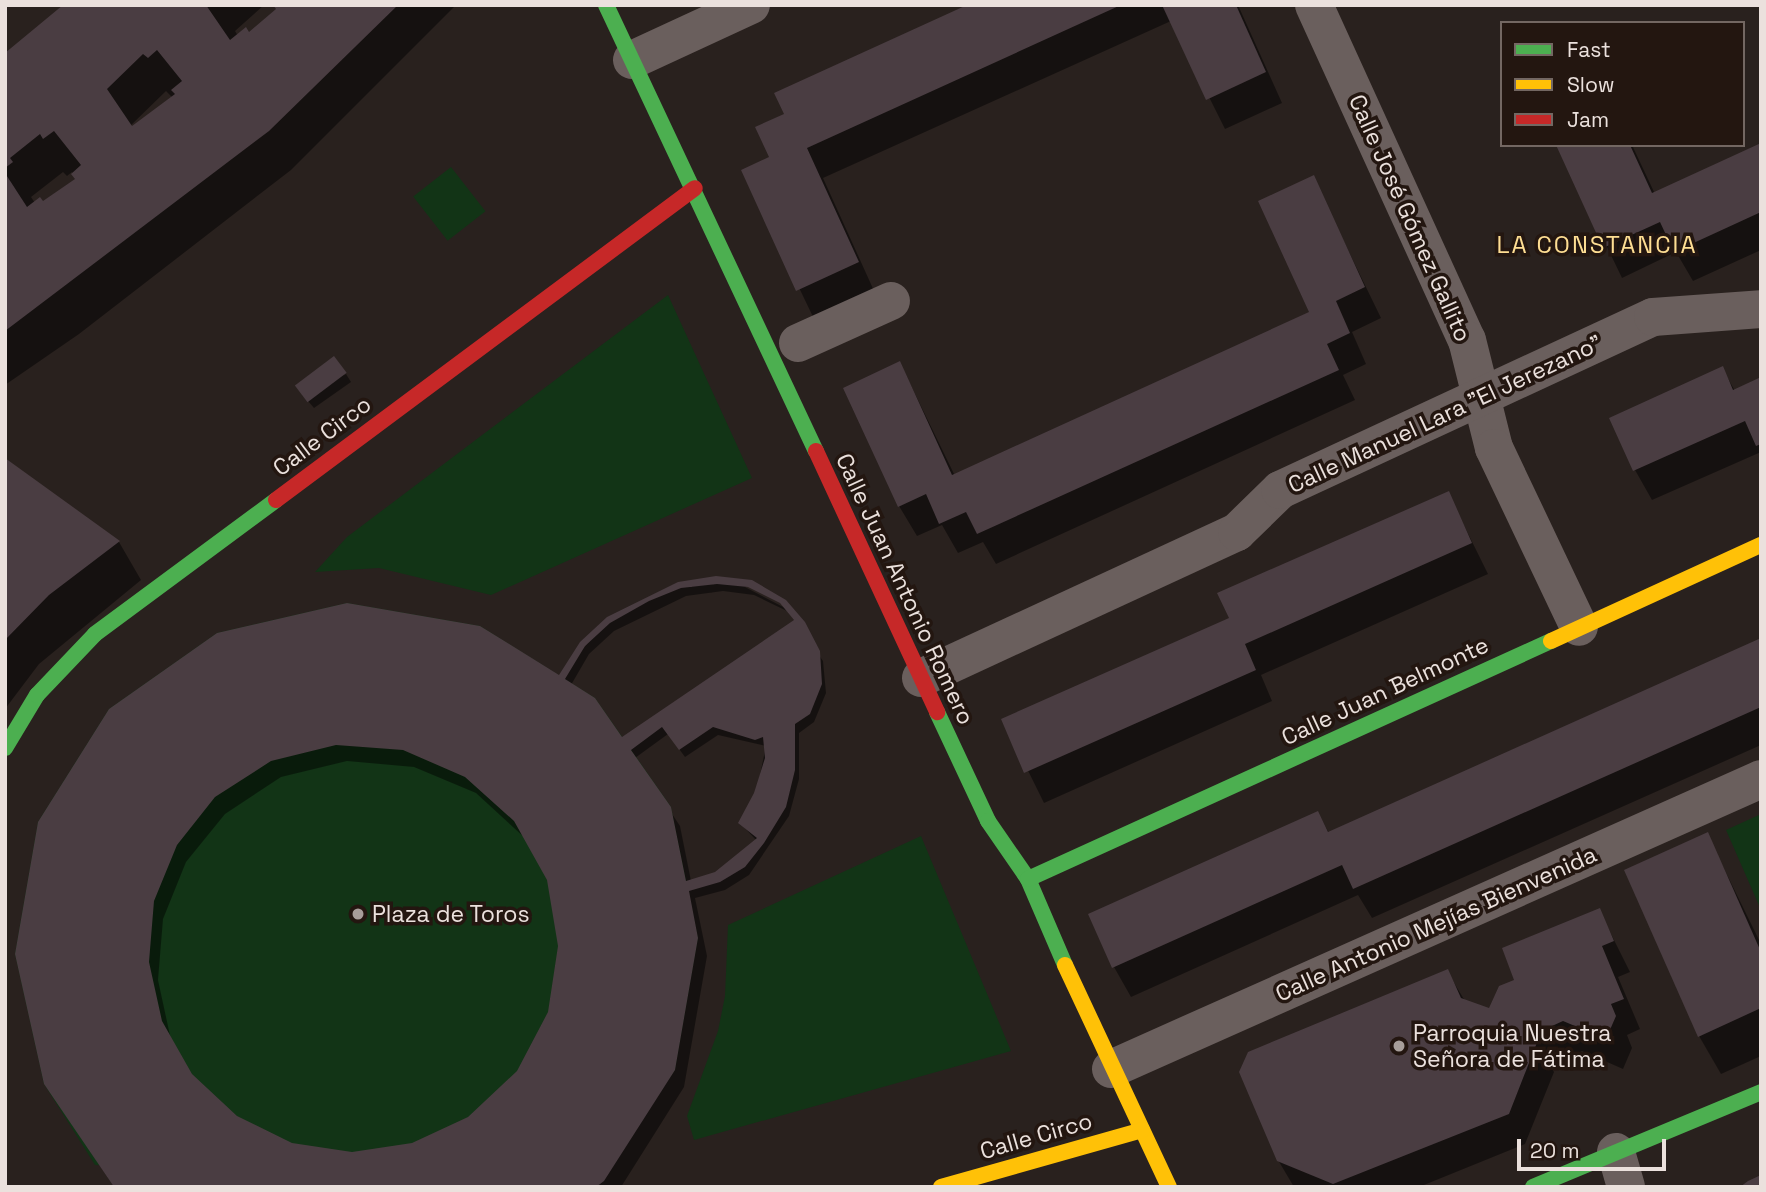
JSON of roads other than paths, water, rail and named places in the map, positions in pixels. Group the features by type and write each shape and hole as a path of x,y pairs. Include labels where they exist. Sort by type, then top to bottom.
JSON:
{"street":[{"name":"Calle Juan Antonio Romero","path":"606,5 695,188 988,821 1028,879 1111,1069 1169,1187"},
{"path":"632,60 751,5"},
{"name":"Calle José Gómez Gallito","path":"1314,5 1467,340 1494,448 1578,627"},
{"name":"Calle Circo","path":"5,748 37,695 95,634 695,188"},
{"path":"798,343 891,301"},
{"name":"Calle Manuel Lara \"El Jerezano\"","path":"920,678 1237,532 1280,490 1653,317 1761,309"},
{"name":"Calle Juan Belmonte","path":"1028,879 1761,545"},
{"name":"Calle Antonio Mejías Bienvenida","path":"1111,1069 1761,779"},
{"path":"1533,1187 1621,1169 1761,1092"},
{"name":"Calle Circo","path":"941,1187 1142,1130"}],"place":[{"name":"Plaza de Toros","path":"358,914"},
{"name":"Parroquia Nuestra Señora de Fátima","path":"1399,1046"}],"district":[{"name":"LA CONSTANCIA","path":"1597,245"}]}
